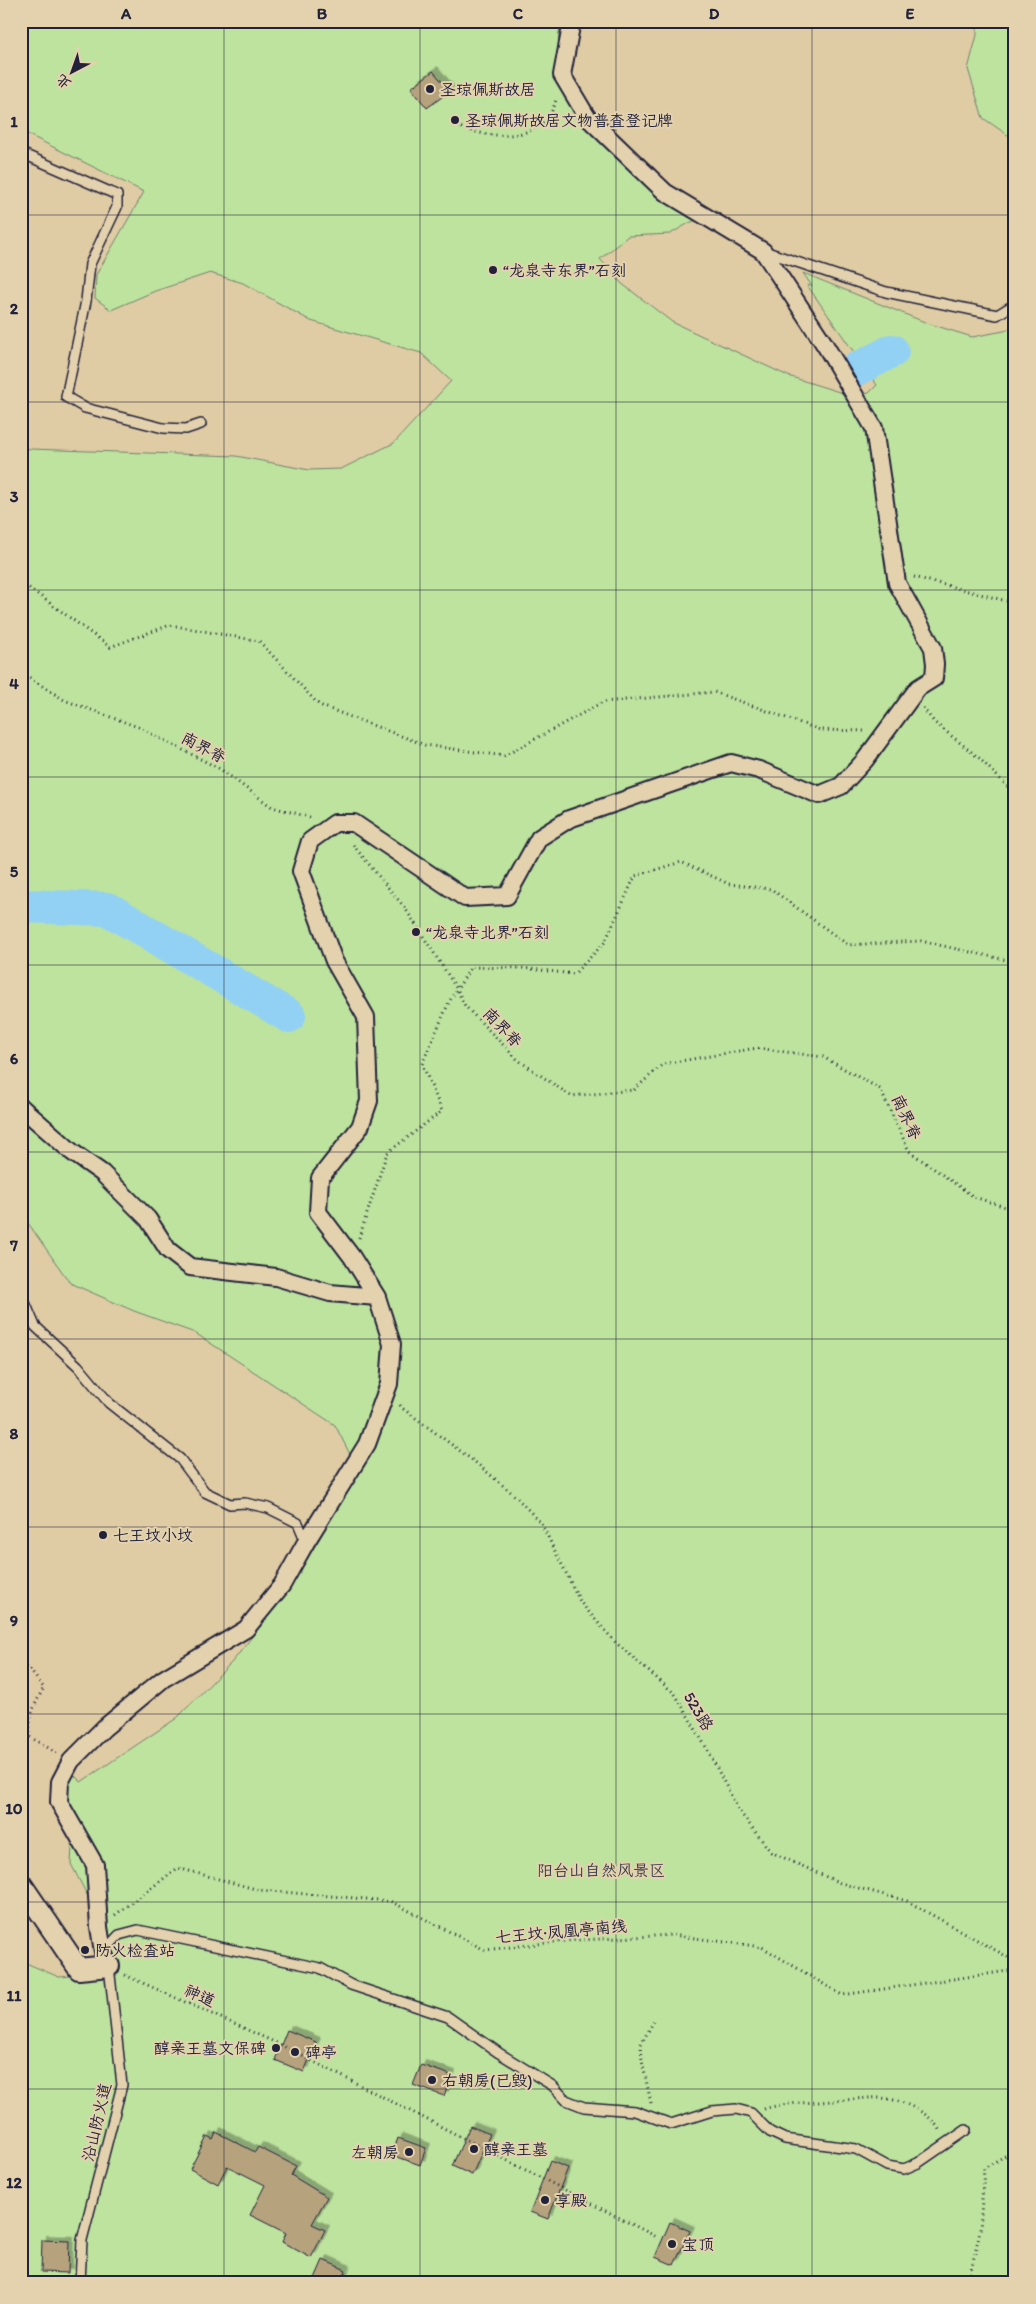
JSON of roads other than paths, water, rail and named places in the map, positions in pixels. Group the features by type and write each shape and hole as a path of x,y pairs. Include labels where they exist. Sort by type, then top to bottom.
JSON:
{"street":[{"path":"21,1884 79,1969 106,1959 99,1927 95,1866 59,1802 60,1782 71,1761 104,1728 163,1679 246,1630 282,1585 306,1542 368,1444 389,1384 392,1344 377,1298 352,1257 318,1212 320,1178 360,1127 369,1100 366,1017 334,961 301,871 310,841 335,823 354,823 465,898 507,896 539,838 570,819 731,764 759,770 819,795 841,786 866,760 918,688 934,678 933,648 896,583 874,428 825,345 763,251 665,192 587,118 562,74 572,21"},
{"path":"21,1107 72,1152 102,1174 148,1218 168,1250 190,1267 276,1277 330,1293 377,1298"}],"lane":[{"path":"21,153 117,195 117,208 90,264 86,301 66,397 85,408 163,428 186,428 201,424"},
{"path":"763,251 886,292 997,315 1015,304"},
{"path":"21,1293 35,1326 78,1366 108,1403 180,1459 205,1492 230,1504 245,1503 268,1508 298,1523 306,1542"},
{"path":"106,1959 119,1935 138,1930 320,1968 350,1984 448,2017 499,2053 552,2086 566,2100 584,2107 635,2112 671,2124 712,2111 736,2109 751,2113 770,2132 785,2139 856,2149 887,2166 904,2168 918,2163 966,2130"},
{"name":"沿山防火道","path":"80,2283 82,2240 122,2085 106,1959"}],"waterway":[{"path":"857,369 892,351"},
{"path":"21,906 108,909 289,1016"}],"place":[{"name":"圣琼佩斯故居","path":"430,89"},
{"name":"圣琼佩斯故居文物普查登记牌","path":"455,120"},
{"name":"“龙泉寺东界”石刻","path":"493,270"},
{"name":"“龙泉寺北界”石刻","path":"416,932"},
{"name":"七王坟小坟","path":"103,1535"},
{"name":"防火检查站","path":"85,1950"},
{"name":"醇亲王墓文保碑","path":"276,2048"},
{"name":"碑亭","path":"295,2052"},
{"name":"右朝房(已毁)","path":"432,2080"},
{"name":"醇亲王墓","path":"474,2149"},
{"name":"左朝房","path":"409,2152"},
{"name":"享殿","path":"545,2200"},
{"name":"宝顶","path":"672,2244"}],"park label":[{"name":"阳台山自然风景区","path":"601,1870"}]}
